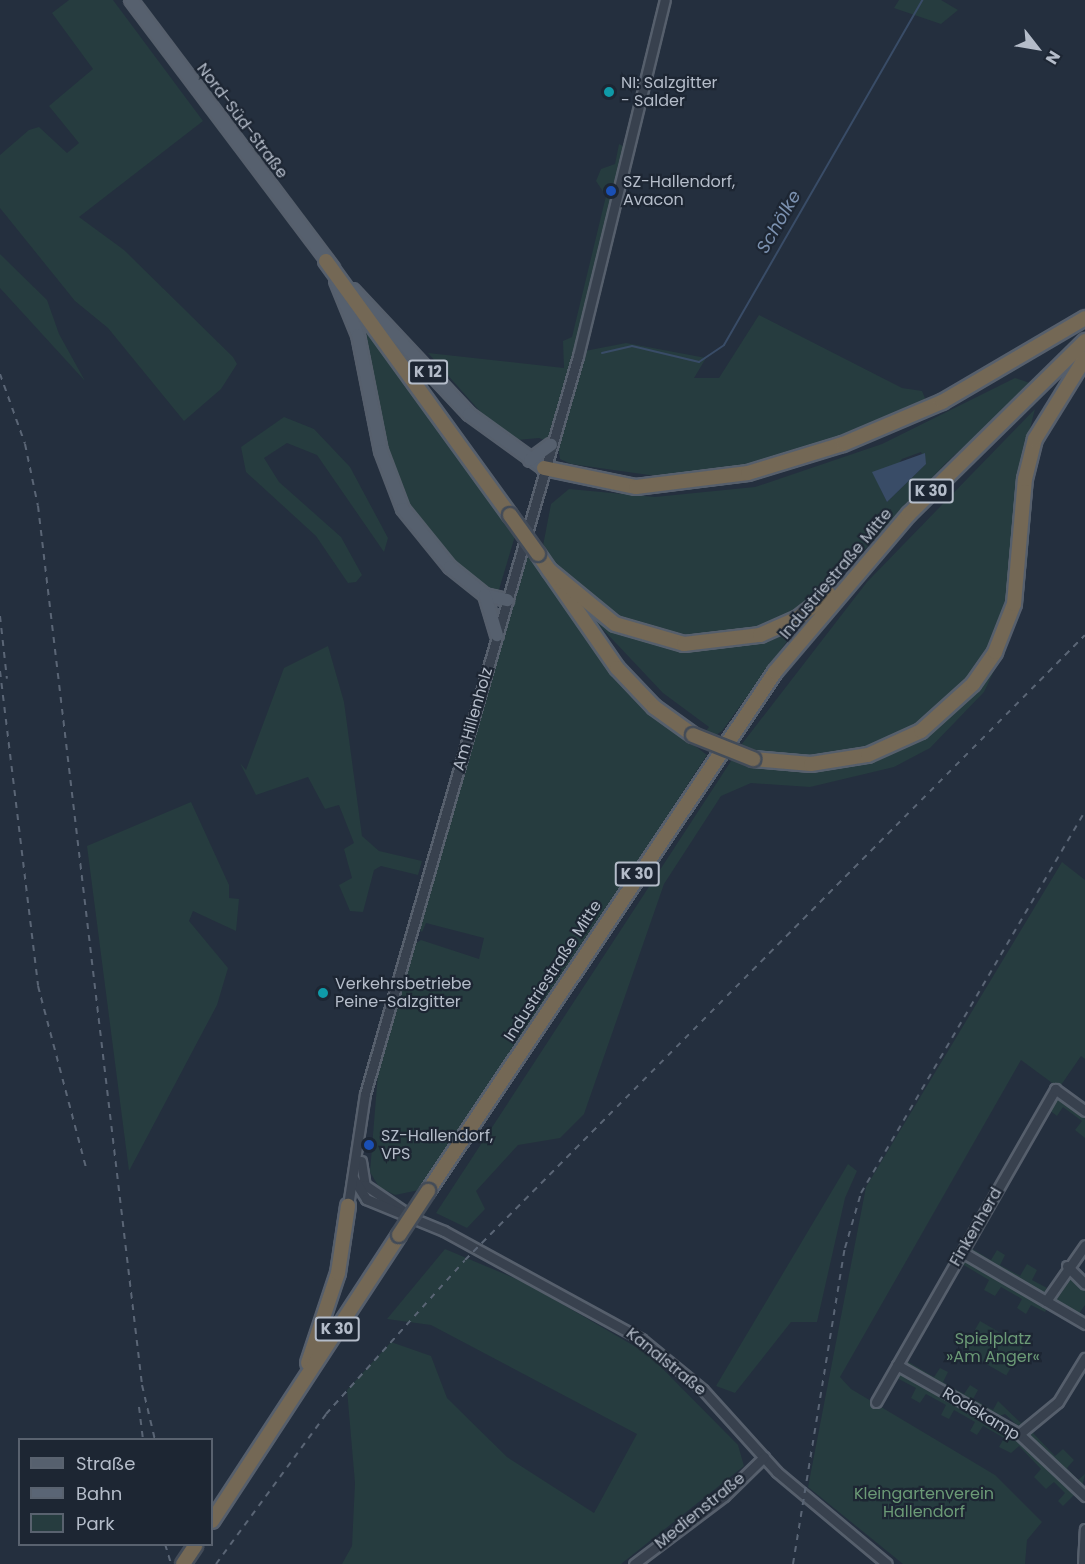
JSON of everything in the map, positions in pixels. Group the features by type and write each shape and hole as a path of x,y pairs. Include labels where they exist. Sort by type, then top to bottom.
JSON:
{"highway":[{"path":"326,261 538,554 617,668 654,707 693,735 753,759 811,764 868,755 921,731 973,684 995,651 1014,604 1024,479 1035,439 1085,358"},
{"path":"544,468 636,487 748,473 843,444 942,402 1085,318"},
{"name":"Industriestraße Mitte","path":"213,1519 737,725 861,567 1085,340"},
{"path":"549,570 615,624 660,640 703,645 780,627 861,567"},
{"path":"276,1422 323,1324 348,1206"},
{"path":"183,1564 194,1546"}],"main road":[{"name":"Nord-Süd-Straße","path":"132,0 326,261"},
{"name":"K 12","path":"326,261 469,414 544,468"},
{"name":"K 12","path":"326,261 358,335 381,451 397,497 437,555 485,595 507,600"},
{"path":"530,460 551,445"},
{"path":"485,595 497,635"}],"street":[{"name":"Am Hillenholz","path":"348,1206 370,1082 544,468 578,356 665,0"},
{"name":"Am Hillenholz","path":"370,1082 359,1172 372,1191"},
{"name":"Finkenherd","path":"876,1402 1055,1089 1085,1111"},
{"path":"352,1177 359,1194"},
{"path":"348,1206 359,1194 372,1191"},
{"name":"Kanalstraße","path":"372,1191 406,1213 642,1339 703,1390 764,1457 887,1564"},
{"name":"Kanalstraße","path":"359,1194 406,1213"},
{"path":"1046,1300 1067,1266 1085,1245"},
{"path":"962,1252 1085,1323"},
{"path":"1067,1266 1085,1284"},
{"path":"1019,1434 1058,1402 1085,1358"},
{"name":"Rodekamp","path":"897,1365 1019,1434 1085,1496"},
{"name":"Medienstraße","path":"634,1564 724,1496 764,1457"},
{"path":"1083,1564 1085,1529"}],"green space":[{"path":"69,0 113,0 203,121 79,217 124,250 233,357 237,364 221,389 184,421 108,328 75,301 0,208 0,155 29,130 39,127 67,153 79,143 49,106 93,69 52,13"},
{"path":"899,0 941,0 958,10 941,24 894,8"},
{"path":"619,144 634,152 585,351 626,343 706,358 694,378 719,378 759,315 902,388 922,391 927,403 876,430 771,463 656,476 571,464 560,459 558,445 539,438 517,440 485,417 428,353 564,368 563,341 572,337 606,196 596,181 601,169 615,164"},
{"path":"0,254 47,300 59,334 85,381 0,288"},
{"path":"355,314 515,536 498,593 461,570 418,527 392,477"},
{"path":"1084,373 1053,414 1035,458 1027,564 1018,620 984,692 930,748 894,767 810,787 751,783 721,796 664,884 584,1114 560,1138 518,1145 476,1191 485,1209 467,1228 436,1213 733,758 812,768 871,758 925,733 980,681 1003,643 1022,587 1027,489 1036,444 1063,392"},
{"path":"1015,378 1033,384 946,463 824,593 771,626 706,638 631,624 605,611 561,574 542,551 551,504 569,489 655,497 755,487 882,444","holes":["921,452 926,464 887,502 880,488 902,459"]},
{"path":"1035,409 1019,472 1009,599 977,671 940,711 903,735 848,755 775,759 738,749 867,582"},
{"path":"284,417 314,429 350,467 388,538 384,552 317,455 287,443 264,458 279,482 341,537 362,575 356,582 348,583 316,536 246,472 241,447"},
{"path":"525,549 661,720 707,755 424,1189 395,1195 379,1187 370,1172 378,1073 413,945 421,940 479,959 484,938 426,923 422,932 417,927"},
{"path":"580,605 631,635 678,648 741,644 803,619 722,731 713,737 703,735 709,727 663,693"},
{"path":"328,646 344,702 362,836 379,851 422,861 418,875 381,866 374,870 363,912 350,911 339,885 352,878 344,849 354,843 339,805 325,809 308,777 256,795 240,763 246,770 284,668"},
{"path":"191,802 229,885 229,898 239,899 236,931 193,911 189,921 228,968 217,1005 129,1171 87,846"},
{"name":"Kleingartenverein Hallendorf","path":"1062,862 1085,880 1085,1059 1081,1056 1059,1088 1021,1060 840,1377 851,1389 995,1475 1042,1522 1027,1540 1025,1564 903,1564 808,1487 866,1187"},
{"path":"1053,1092 1085,1116 1085,1138 1075,1130 1082,1121 1063,1107 1057,1116 1045,1107"},
{"path":"848,1164 857,1171 845,1198 817,1322 791,1322 735,1393 716,1386"},
{"path":"972,1234 977,1237 971,1248 991,1260 997,1250 1005,1255 1000,1265 1020,1276 1027,1264 1037,1270 1032,1280 1047,1288 1043,1294 964,1248"},
{"path":"445,1249 526,1283 648,1354 738,1445 744,1466 621,1564 342,1564 352,1546 355,1483 347,1390 391,1342 431,1356 447,1398 507,1457 594,1513 637,1434 431,1325 387,1319"},
{"path":"960,1255 1048,1306 1045,1312 1031,1305 1026,1314 1017,1308 1022,1299 1001,1287 995,1296 984,1290 989,1280 962,1264 956,1273 951,1270"},
{"path":"1067,1266 1085,1284 1085,1305 1076,1318 1046,1301"},
{"name":"Spielplatz »Am Anger«","path":"980,1321 1023,1346 1006,1375 963,1350"},
{"path":"906,1348 912,1352 907,1361 934,1377 940,1368 948,1372 943,1382 964,1394 970,1385 978,1390 973,1399 993,1410 998,1401 1021,1423 1031,1416 1018,1426 1005,1414 999,1416 900,1360"},
{"path":"894,1369 1020,1441 1074,1495 1063,1506 1058,1501 1065,1493 1054,1482 1046,1489 1034,1477 1041,1469 1019,1446 1011,1453 999,1447 1004,1438 983,1426 977,1435 970,1431 975,1422 954,1410 949,1419 941,1415 946,1405 926,1394 920,1403 911,1398 916,1388 895,1377"},
{"path":"1036,1421 1040,1425 1033,1433 1055,1456 1063,1449 1074,1460 1067,1468 1078,1480 1085,1474 1082,1487 1029,1434"}],"water":[{"path":"925,453 926,464 887,502 872,472"}],"waterway":[{"name":"Schölke","path":"602,353 632,346 699,362 724,345 922,0"}],"railway":[{"path":"0,374 25,444 38,506 142,1385 155,1438"},
{"path":"0,616 7,679"},
{"path":"216,1564 326,1414 465,1260 1085,635"},
{"path":"0,671 38,986 86,1168"},
{"path":"793,1564 845,1248 861,1193 1085,811"},
{"path":"139,1407 143,1438"},
{"path":"166,1546 171,1564"},
{"path":"190,1546 195,1564"}],"place":[{"name":"NI: Salzgitter - Salder","path":"609,92"},
{"name":"SZ-Hallendorf, Avacon","path":"611,191"},
{"name":"Verkehrsbetriebe Peine-Salzgitter","path":"323,993"},
{"name":"SZ-Hallendorf, VPS","path":"369,1145"}]}
